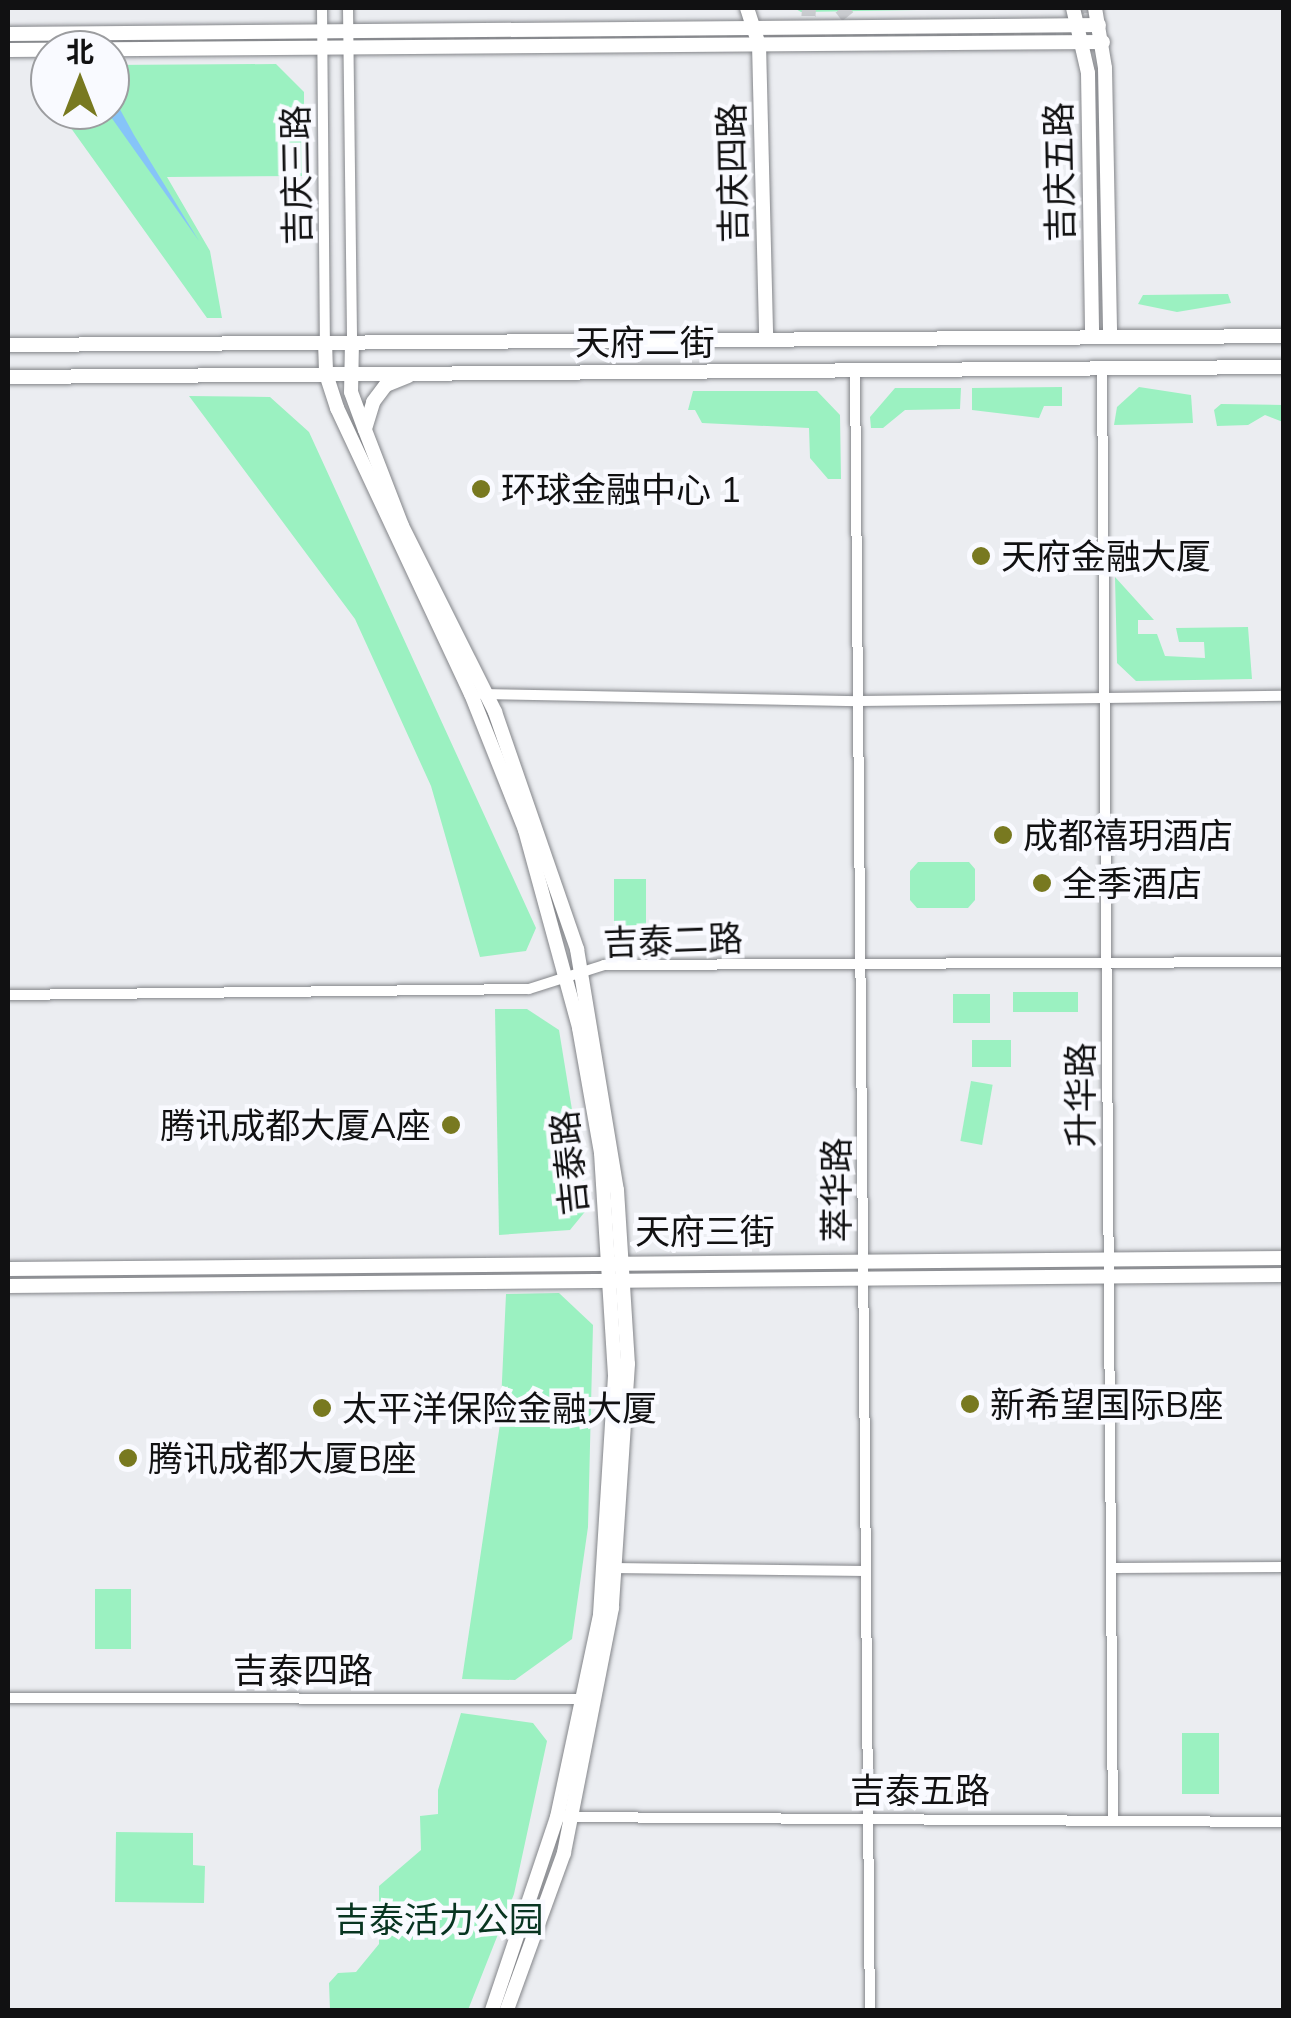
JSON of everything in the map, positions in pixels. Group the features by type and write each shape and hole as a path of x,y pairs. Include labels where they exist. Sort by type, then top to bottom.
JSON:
{"street":[{"name":"吉庆三路","path":"322,8 325,342"},
{"name":"吉庆三路","path":"348,8 352,342"},
{"name":"吉庆四路","path":"747,8 759,44 766,339"},
{"name":"吉庆五路","path":"1074,8 1082,42 1092,337"},
{"name":"吉庆五路","path":"1095,8 1103,42 1110,337"},
{"path":"8,34 753,28 849,22 1099,25"},
{"path":"8,50 1103,42"},
{"name":"天府二街","path":"8,345 1284,336"},
{"name":"吉泰路","path":"325,342 326,374 362,466 479,694 524,830 566,978 601,1153 628,1364 610,1568 591,1698 565,1817 507,2010"},
{"name":"吉泰路","path":"352,342 350,374 365,430 402,526 540,832 581,972 618,1190 615,1262"},
{"name":"天府二街","path":"8,377 1284,367"},
{"name":"升华路","path":"1102,368 1112,1820"},
{"name":"萃华路","path":"855,370 870,2010"},
{"path":"365,430 372,402 386,385 434,374"},
{"path":"479,694 860,701 1284,696"},
{"name":"吉泰二路","path":"8,995 529,989 604,964 1284,962"},
{"name":"天府三街","path":"8,1270 1284,1258"},
{"name":"天府三街","path":"8,1286 1284,1274"},
{"path":"1111,1568 1284,1567"},
{"path":"610,1568 866,1571"},
{"name":"吉泰四路","path":"8,1698 591,1698"},
{"name":"吉泰路","path":"492,2010 565,1817"},
{"name":"吉泰五路","path":"565,1817 1284,1822"}],"green space":[{"path":"794,8 1038,8 801,12"},
{"path":"276,64 304,92 304,176 167,177 210,251 222,318 207,318 72,130 130,130 130,65"},
{"path":"1228,294 1231,303 1177,312 1138,304 1143,295"},
{"path":"1062,387 1062,406 1044,406 1039,418 972,410 972,388"},
{"path":"1139,387 1191,395 1193,423 1114,425 1117,407"},
{"path":"895,388 961,388 960,409 905,410 883,428 871,428 870,417"},
{"path":"693,391 817,391 840,415 841,479 828,479 810,458 809,428 702,423 695,410 688,410"},
{"path":"189,396 270,397 309,432 536,928 526,951 480,957 431,786 355,619"},
{"path":"1221,404 1283,405 1283,422 1265,415 1248,425 1217,426 1214,410"},
{"path":"1115,577 1154,620 1138,620 1138,634 1157,634 1165,656 1205,658 1204,642 1179,642 1176,628 1248,627 1252,679 1136,681 1117,663"},
{"path":"918,862 969,862 975,869 975,900 968,908 917,908 910,900 910,871"},
{"path":"614,879 646,879 646,938 614,938"},
{"path":"1013,992 1078,992 1078,1012 1013,1012"},
{"path":"953,994 990,994 990,1023 953,1023"},
{"path":"495,1009 527,1009 559,1030 588,1208 570,1230 499,1235"},
{"path":"972,1040 1011,1040 1011,1067 972,1067"},
{"path":"971,1081 993,1085 982,1145 960,1141"},
{"path":"559,1293 593,1325 588,1527 572,1639 515,1680 462,1679 500,1424 506,1294"},
{"path":"95,1589 131,1589 131,1649 95,1649"},
{"name":"吉泰活力公园","path":"461,1713 533,1723 547,1741 514,1894 468,2010 330,2010 329,1983 338,1973 356,1972 379,1944 379,1886 421,1850 420,1816 438,1814 438,1790"},
{"path":"1182,1733 1219,1733 1219,1794 1182,1794"},
{"path":"116,1832 193,1833 193,1865 205,1866 204,1903 115,1902"}],"water":[{"path":"130,128 199,241 120,130"}],"tunnel":[{"path":"807,37 809,8"},
{"path":"841,8 848,17"},
{"path":"130,42 1089,34 1083,8"}],"place":[{"name":"环球金融中心 1","path":"481,489"},
{"name":"天府金融大厦","path":"981,556"},
{"name":"成都禧玥酒店","path":"1003,835"},
{"name":"全季酒店","path":"1042,883"},
{"name":"腾讯成都大厦A座","path":"451,1125"},
{"name":"新希望国际B座","path":"970,1404"},
{"name":"太平洋保险金融大厦","path":"322,1408"},
{"name":"腾讯成都大厦B座","path":"128,1458"}]}
